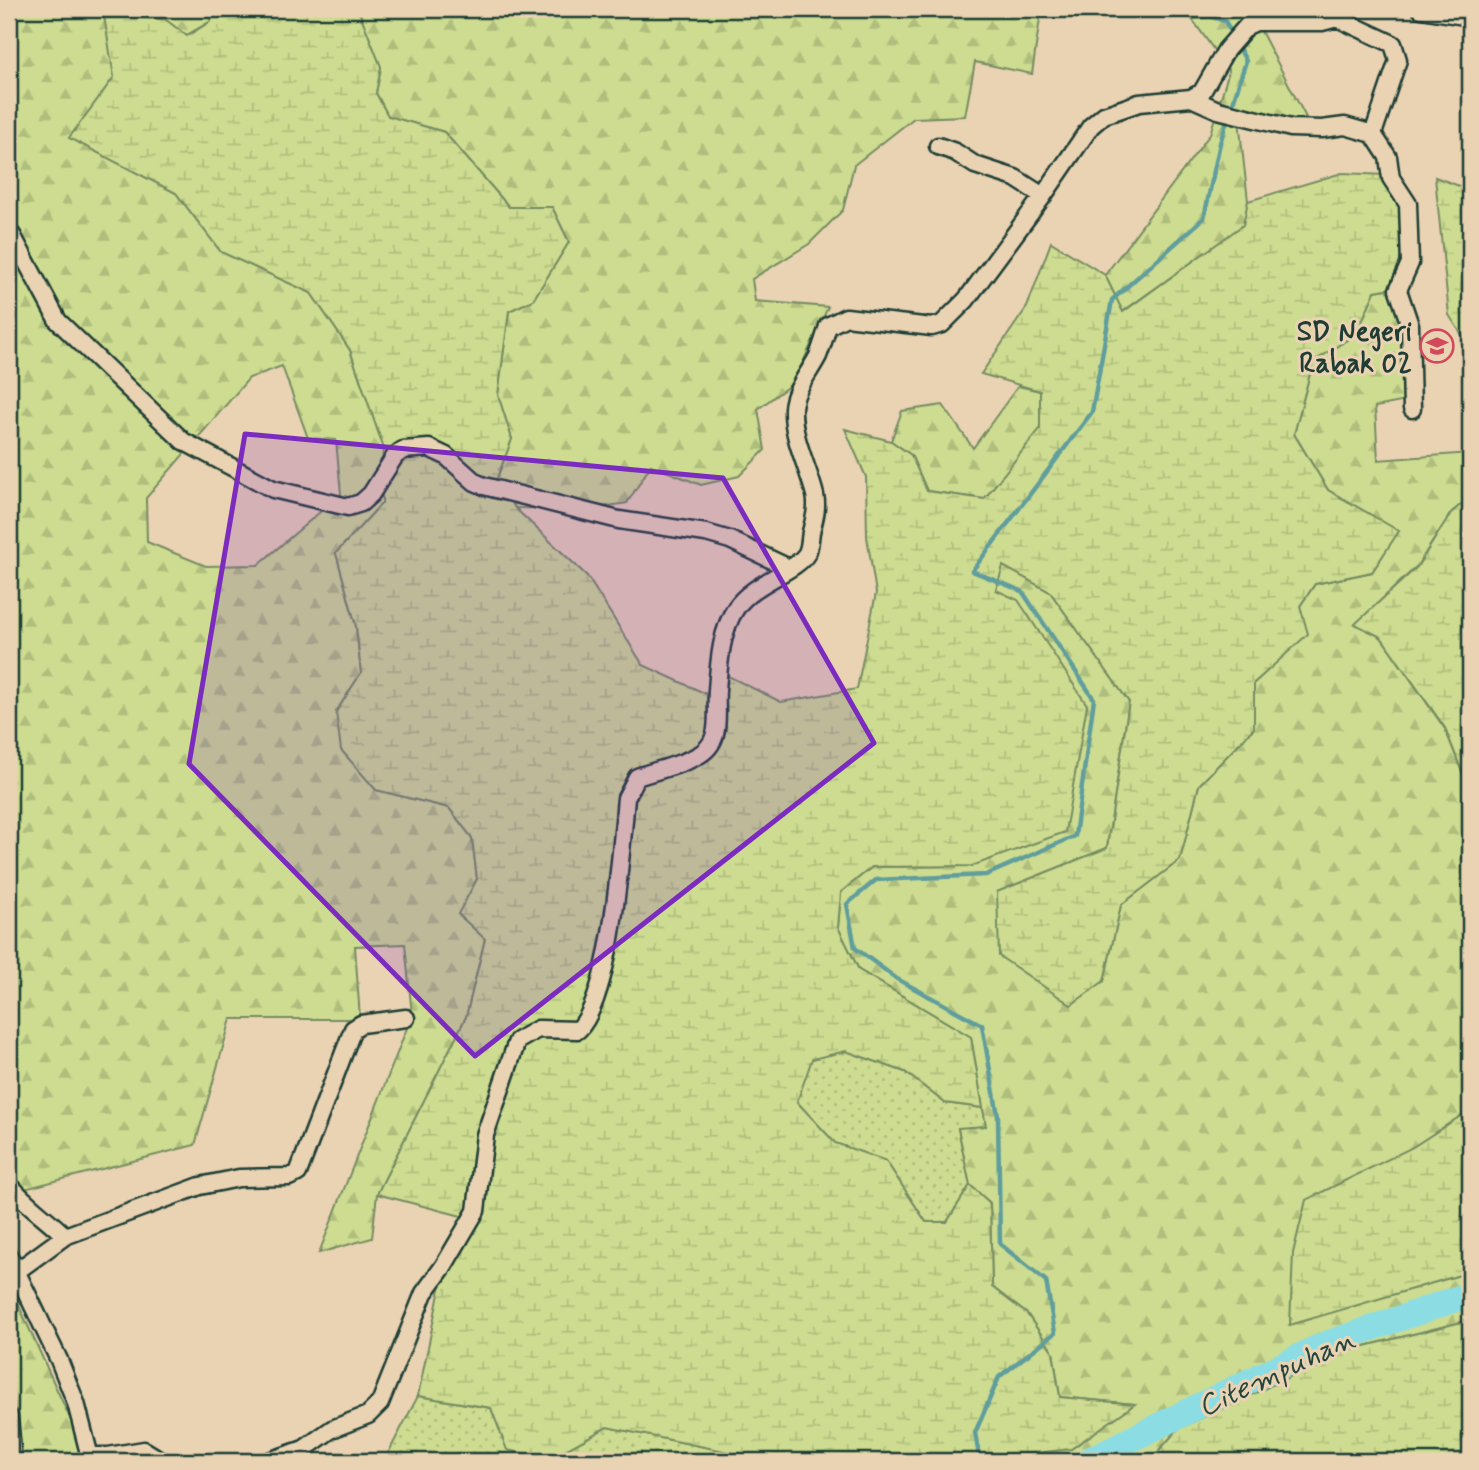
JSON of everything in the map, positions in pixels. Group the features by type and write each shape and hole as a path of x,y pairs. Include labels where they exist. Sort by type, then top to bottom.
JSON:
{"street":[{"path":"1421,9 1470,16"},
{"path":"269,1461 304,1449 332,1429 368,1415 380,1403 424,1293 443,1267 476,1211 485,1135 517,1041 538,1029 578,1030 587,1020 603,970 613,919 626,797 631,785 637,777 697,756 707,748 714,738 718,721 716,692 721,652 736,607 756,587 807,554 816,513 816,497 799,451 793,407 817,357 828,326 846,317 932,327 942,324 966,300 1091,126 1104,115 1139,103 1191,98 1202,92 1226,50 1247,26 1256,22 1322,22 1340,14 1392,44 1398,60 1373,134"},
{"path":"1191,98 1218,110 1291,128 1345,126 1373,134 1388,157 1391,178 1408,204 1410,263 1398,290 1410,325 1412,409"},
{"path":"938,146 955,152 975,165 1015,178 1043,196"},
{"path":"9,234 12,235 58,321 183,441 273,489 348,507 361,503 371,494 395,456 403,450 429,448 446,456 475,482 484,486 619,520 706,533 730,540 789,568"},
{"path":"17,1271 65,1236 200,1186 239,1178 289,1177 298,1173 354,1028 361,1024 406,1018"},
{"path":"10,1185 22,1201 47,1217 65,1236"},
{"path":"9,1256 63,1371 76,1404 91,1458 144,1450 162,1461"},
{"path":"9,1416 13,1461"}],"highlighted area":[{"path":"245,434 723,478 874,743 475,1056 189,764"}],"green space":[{"path":"9,9 214,9 211,21 114,77 70,138 176,193 221,252 311,293 350,350 383,446 382,503 336,553 356,626 361,673 336,712 376,790 449,808 472,838 477,879 459,914 485,939 466,1017 377,1194 372,1238 319,1253 412,1015 405,944 355,946 360,1019 231,1019 195,1145 9,1193","holes":["282,366 308,438 336,440 341,494 258,565 206,566 147,542 146,498 249,378"]},
{"path":"214,9 358,9 381,67 376,93 388,116 444,132 509,207 552,207 569,242 533,300 509,311 498,395 512,439 497,478 515,508 587,576 643,665 713,697 718,671 781,702 857,689 876,593 867,537 866,477 845,429 891,441 911,455 927,491 984,499 1040,429 1040,391 981,374 1027,307 1051,242 1105,275 1123,312 1243,225 1248,201 1342,173 1386,175 1404,199 1398,287 1375,291 1357,333 1313,362 1294,434 1328,490 1399,531 1372,572 1315,584 1300,606 1308,634 1254,683 1254,728 1199,785 1180,860 1121,905 1104,981 1071,1005 999,956 997,892 1107,848 1129,702 1050,592 1003,566 996,590 1018,600 1087,705 1065,832 972,866 872,867 841,892 838,927 859,970 971,1037 983,1108 945,1103 905,1072 846,1051 812,1059 797,1102 835,1143 886,1161 926,1222 947,1222 970,1185 990,1203 992,1287 1027,1314 1053,1352 1060,1397 1135,1404 1071,1449 966,1461 763,1459 607,1427 549,1459 507,1450 491,1408 418,1396 442,1279 469,1218 377,1194 466,1017 485,939 458,914 477,879 472,838 449,808 376,790 341,750 336,712 361,673 356,626 336,553 382,503 383,446 350,350 311,293 221,252 176,193 69,138 114,77 104,16 165,19 187,36 211,21"},
{"path":"358,9 1044,9 1041,11 1032,74 975,62 965,116 914,118 854,165 843,210 809,244 752,279 755,301 828,307 794,382 758,409 765,450 739,476 701,485 651,465 627,503 589,509 515,508 497,478 512,439 498,395 509,311 533,300 569,242 552,207 509,207 444,132 388,116 376,93 381,67"},
{"path":"1252,14 1313,131 1239,120 1248,201 1244,225 1122,312 1105,275 1210,134 1229,71 1192,19"},
{"path":"1435,177 1470,190 1470,409 1464,338 1449,315"},
{"path":"1398,287 1406,401 1375,407 1378,460 1470,453 1470,497 1451,513 1417,566 1356,624 1381,637 1445,729 1470,792 1470,824 1462,859 1470,859 1470,1110 1413,1147 1290,1324 1470,1272 1470,1320 1345,1351 1178,1429 1150,1461 966,1461 1071,1449 1134,1404 1060,1397 1053,1352 1027,1314 992,1287 990,1203 970,1185 958,1128 986,1126 971,1037 859,970 838,928 841,892 872,867 972,866 996,590 1003,565 1050,592 1129,702 1107,848 997,892 1104,981 1121,905 1180,860 1199,785 1254,728 1254,683 1307,634 1300,606 1315,584 1372,572 1398,531 1328,490 1294,434 1313,362 1357,333 1375,291"},
{"path":"1018,386 1040,391 1040,429 984,499 927,491 911,455 891,441 902,411 943,405 973,448"},
{"path":"1470,497 1470,792 1445,728 1381,637 1355,624 1417,567 1451,513"},
{"path":"846,1051 905,1072 945,1103 983,1108 986,1126 958,1129 970,1185 947,1222 926,1222 886,1161 835,1143 797,1102 811,1059"},
{"path":"1470,1110 1470,1272 1290,1325 1293,1253 1306,1200 1413,1147"},
{"path":"9,1284 87,1461 22,1461 9,1376"},
{"path":"1470,1320 1470,1455 1466,1461 1150,1461 1178,1429 1345,1351"},
{"path":"418,1396 491,1408 508,1450 549,1459 607,1427 763,1459 838,1461 384,1461"}],"waterway":[{"path":"1187,9 1225,21 1246,61 1231,109"},
{"path":"980,1461 975,1433 999,1377 1055,1333 1046,1281 1000,1244 998,1116 982,1025 897,979 855,948 847,904 876,880 986,875 1075,836 1094,699 1022,591 972,571 1092,412 1112,300 1204,218 1228,117"},
{"name":"Citempuhan","path":"1087,1461 1323,1345 1470,1294"}],"place":[{"name":"SD Negeri Rabak 02","path":"1437,346"}]}
